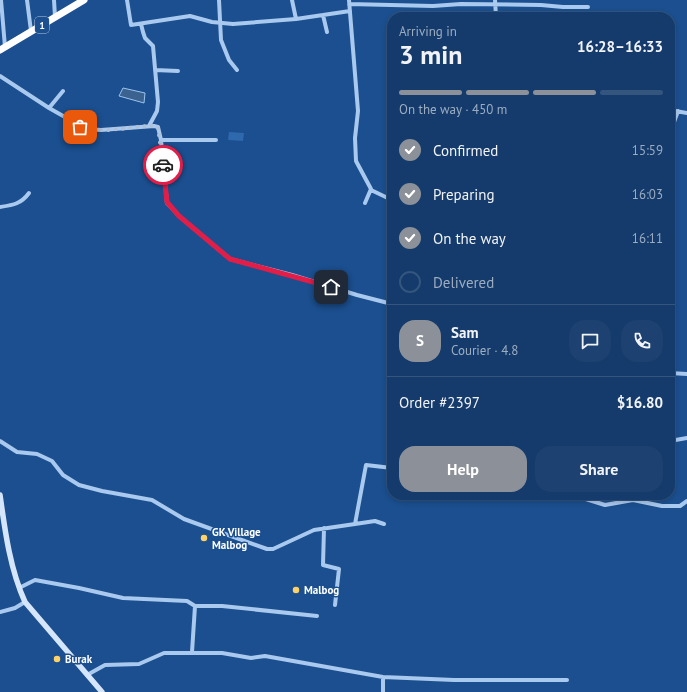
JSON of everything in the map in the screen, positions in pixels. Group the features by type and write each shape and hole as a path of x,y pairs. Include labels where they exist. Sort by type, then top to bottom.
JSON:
{"highway":[{"name":"1","path":"2,48 55,18 83,0"}],"street":[{"path":"0,0 2,48"},
{"path":"27,0 31,32"},
{"path":"54,0 55,18"},
{"path":"127,0 131,25 190,16 221,23 233,24 350,11"},
{"path":"219,0 221,40 228,60 237,70"},
{"path":"292,0 296,18"},
{"path":"387,198 371,190 356,161 355,138 358,111 349,2 433,6 495,2 541,4 563,7 588,7"},
{"path":"495,2 496,12"},
{"path":"323,15 327,32"},
{"path":"141,24 145,38 152,46 158,102 157,111 149,126"},
{"path":"155,70 178,71"},
{"path":"0,76 49,108 86,129 101,130 149,126 158,128 161,140 167,202 179,216 230,259 292,275 387,303"},
{"path":"49,108 62,91"},
{"path":"675,111 687,112"},
{"path":"675,119 678,111"},
{"path":"161,140 216,140"},
{"path":"365,203 371,190"},
{"path":"0,207 15,205 22,201 29,193"},
{"path":"675,373 687,374"},
{"path":"675,440 687,438"},
{"path":"0,441 17,452 37,454 52,461 63,475 79,484 102,491 152,500 184,519 267,549 273,549 314,530 375,521 384,524"},
{"path":"355,524 366,465 387,467"},
{"path":"0,495 11,559 19,588 25,602 102,692"},
{"path":"589,500 605,505 633,500 662,506 680,506 687,502"},
{"path":"324,528 323,565 339,568 336,605"},
{"path":"19,588 35,580 123,598 188,601 195,606 222,606 316,616"},
{"path":"0,612 15,608 25,602"},
{"path":"192,652 195,606"},
{"path":"87,675 105,665 139,664 164,652 192,652 222,653 251,658 265,656 384,677 454,680 567,680"},
{"path":"383,692 384,677"}],"shaded area":[{"path":"123,88 145,93 144,103 119,96"},
{"path":"229,132 244,133 243,141 228,140"}],"way so far":[{"path":"80,127 101,130 154,126 158,128 161,140 163,165"}],"place":[{"name":"GK Village Malbog","path":"204,538"},
{"name":"Malbog","path":"296,590"},
{"name":"Burak","path":"57,659"}],"route":[{"path":"163,165 167,202 179,216 230,259 331,287"}]}
